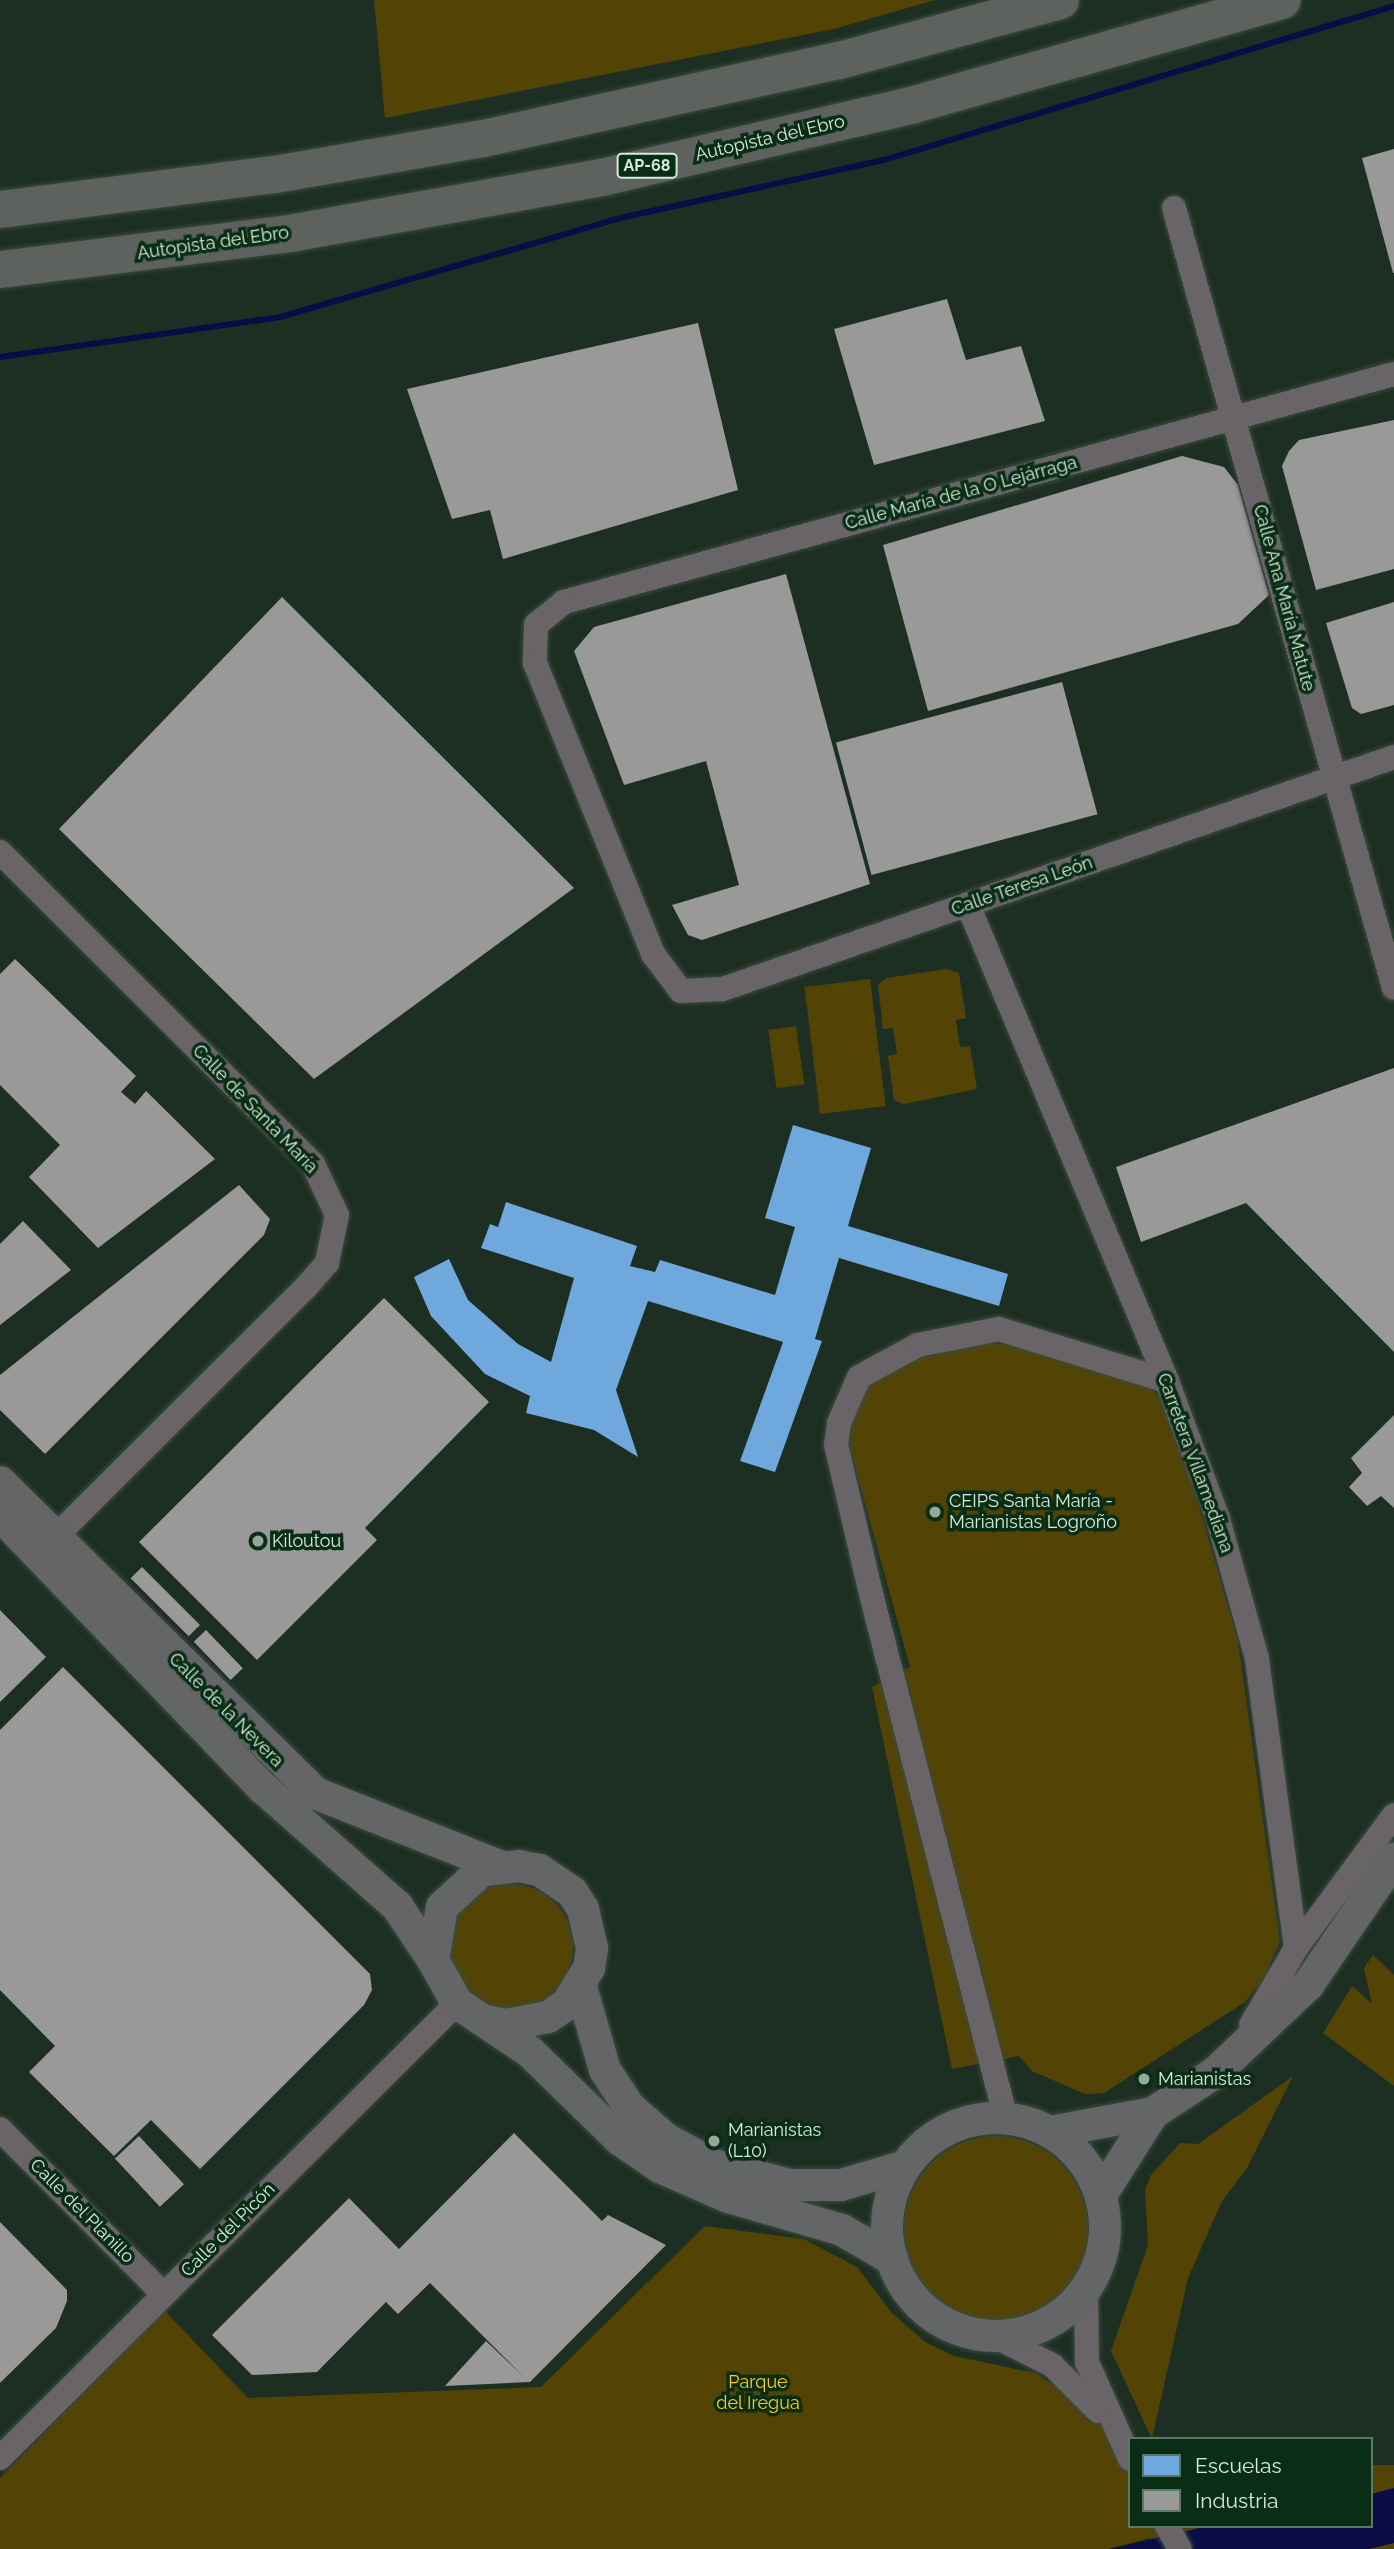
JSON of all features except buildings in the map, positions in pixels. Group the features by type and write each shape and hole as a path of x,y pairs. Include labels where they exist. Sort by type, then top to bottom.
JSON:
{"highway":[{"path":"0,209 275,174 483,138 839,60 1060,0"},
{"name":"Autopista del Ebro","path":"0,270 295,232 606,176 914,104 1282,0"}],"main road":[{"name":"Calle de la Nevera","path":"0,1482 315,1793 499,1866"},
{"name":"Calle de la Nevera","path":"0,1515 263,1788 397,1906 433,1960"},
{"path":"1049,2132 1153,2113 1216,2072 1308,1985 1394,1859"},
{"path":"470,2011 505,2025 548,2017 580,1987 592,1948 572,1892 539,1870 499,1866 466,1880 447,1900 435,1924 433,1960 470,2011 530,2052 619,2139 660,2167 728,2197 842,2230 892,2259"},
{"path":"580,1987 605,2070 631,2108 678,2146 714,2165 789,2185 841,2185 905,2166 949,2128 1006,2119 1049,2132 1083,2158 1101,2195 1105,2240 1086,2290 1047,2324 996,2337 942,2322 920,2305 892,2259 888,2211 905,2166"},
{"path":"1101,2195 1153,2113"}],"street":[{"name":"Calle Ana María Matute","path":"1174,208 1236,418 1332,778 1394,988"},
{"name":"Calle María de la O Lejárraga","path":"658,962 535,663 536,625 564,602 1394,374"},
{"name":"Calle Teresa León","path":"658,962 681,991 723,989 1394,757"},
{"name":"Calle de Santa María","path":"0,852 313,1164 337,1215 327,1263 306,1287 55,1537"},
{"name":"Carretera Villamediana","path":"968,905 1167,1381 1218,1519 1256,1659 1296,1948"},
{"path":"1006,2119 836,1445 859,1377 918,1345 999,1329 1167,1381"},
{"path":"1216,2072 1269,2002 1296,1948 1394,1815"},
{"name":"Calle del Picón","path":"0,2458 163,2294 470,2011"},
{"name":"Calle del Planillo","path":"0,2129 163,2294"},
{"path":"1086,2290 1087,2362 1112,2427 1128,2455"},
{"path":"996,2337 1052,2365 1112,2427"},
{"path":"1168,2528 1180,2549"}],"green space":[{"path":"374,0 935,0 834,29 385,118"},
{"path":"947,969 959,973 966,1018 956,1020 960,1047 970,1046 977,1089 904,1104 894,1100 888,1056 897,1054 893,1028 883,1029 878,985 886,978"},
{"path":"870,979 886,1106 820,1114 804,987"},
{"path":"796,1026 804,1084 776,1088 768,1030"},
{"path":"991,1343 1035,1347 1149,1386 1160,1398 1172,1414 1238,1641 1280,1942 1263,1980 1245,2002 1104,2093 1085,2094 1032,2071 1019,2056 952,2069 872,1687 910,1667 849,1445 852,1425 867,1387 885,1368 905,1358"},
{"path":"510,1884 534,1889 554,1903 568,1923 573,1947 568,1971 554,1991 534,2005 510,2010 486,2005 466,1991 452,1971 447,1947 452,1923 466,1903 486,1889"},
{"path":"1373,1955 1394,1975 1394,2086 1323,2033 1352,1986 1372,2004 1364,1968"},
{"path":"1293,2076 1247,2168 1222,2201 1188,2278 1151,2437 1111,2351 1148,2245 1145,2190 1151,2175 1180,2143 1198,2144"},
{"path":"996,2136 1031,2143 1061,2163 1081,2193 1088,2228 1081,2263 1061,2293 1031,2313 996,2320 961,2313 931,2293 911,2263 904,2228 911,2193 931,2163 961,2143"},
{"name":"Parque del Iregua","path":"705,2226 804,2239 857,2267 891,2312 925,2342 954,2356 1035,2373 1067,2394 1090,2423 1111,2410 1128,2441 1128,2528 1373,2528 1373,2465 1394,2465 1394,2549 1157,2549 1150,2538 1109,2549 0,2549 0,2478 165,2311 248,2398 541,2387"}],"shaded area":[{"path":"1394,2488 1394,2543 1369,2549 1109,2549 1199,2528 1373,2528 1373,2493"}],"waterway":[{"path":"0,357 280,317 620,218 884,160 1394,6"}],"place":[{"name":"CEIPS Santa María - Marianistas Logroño","path":"935,1512"},
{"name":"Kiloutou","path":"258,1541"},
{"name":"Marianistas","path":"1144,2079"},
{"name":"Marianistas (L10)","path":"714,2141"}]}
